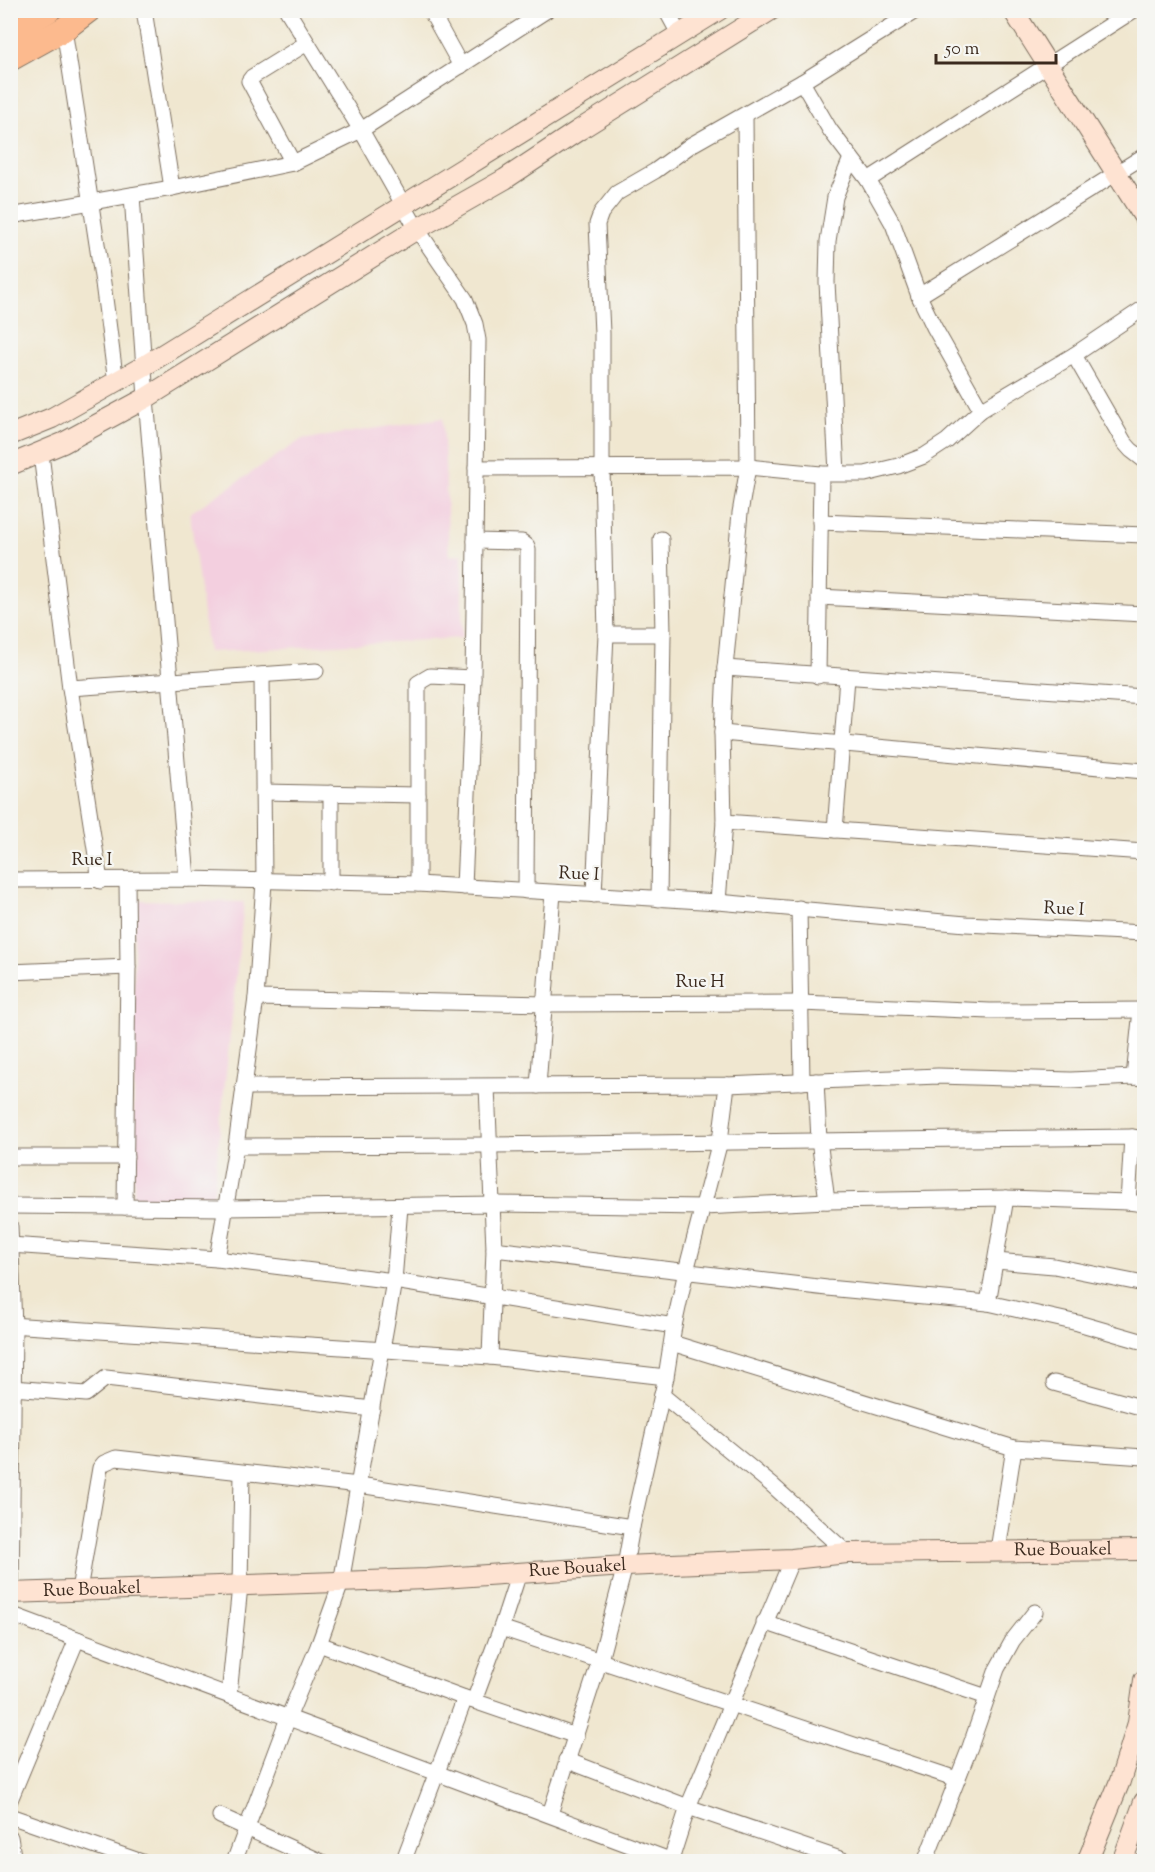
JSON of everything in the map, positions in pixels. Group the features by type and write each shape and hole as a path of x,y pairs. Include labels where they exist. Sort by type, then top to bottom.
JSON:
{"highway":[{"path":"10,34 90,10"},
{"path":"10,59 57,20"}],"main road":[{"path":"10,435 52,418 116,383 719,10"},
{"path":"10,465 41,454 146,398 417,229 505,179 771,10"},
{"path":"1013,10 1050,65 1144,217"},
{"name":"Rue Bouakel","path":"11,1593 427,1579 626,1566 792,1559 847,1553 1144,1550"},
{"path":"1087,1862 1141,1725 1144,1680"},
{"path":"1122,1862 1144,1802"}],"street":[{"path":"144,10 172,188"},
{"path":"287,10 361,130 417,229 465,299 478,340 473,678 464,887"},
{"path":"430,10 461,66"},
{"path":"10,216 172,188 293,163 361,130 547,10"},
{"path":"666,10 679,34"},
{"path":"594,895 606,634 602,333 597,224 601,213 617,193 917,10"},
{"path":"868,180 1134,10"},
{"path":"57,20 91,202 116,383"},
{"path":"293,163 249,81 307,43"},
{"path":"802,82 831,130 868,180 892,224 919,296 934,327 981,410"},
{"path":"718,902 724,822 722,733 725,668 740,513 748,467 745,115"},
{"path":"919,296 1144,156"},
{"path":"837,473 827,282 828,241 835,197 851,158"},
{"path":"132,195 146,398 186,879"},
{"path":"476,468 748,467 821,474 866,474 898,466 924,456 947,441 981,410 1074,355 1144,308"},
{"path":"1074,355 1124,442 1144,460"},
{"path":"41,454 70,688 100,881"},
{"path":"818,676 821,474"},
{"path":"820,522 1144,535"},
{"path":"659,899 663,634 661,539"},
{"path":"475,541 522,543 527,546 528,550 526,891"},
{"path":"819,597 1144,614"},
{"path":"606,634 663,634"},
{"path":"725,668 1144,697"},
{"path":"70,688 316,671"},
{"path":"217,1259 236,1146 256,998 264,882 262,675"},
{"path":"418,884 418,683 430,676 473,678"},
{"path":"835,830 847,678"},
{"path":"722,733 1144,771"},
{"path":"263,792 418,795"},
{"path":"331,794 331,883"},
{"path":"724,822 1144,852"},
{"name":"Rue I","path":"10,880 186,879 418,884 718,902 966,924 1144,933"},
{"path":"125,1207 127,880"},
{"path":"538,1086 553,893"},
{"path":"799,908 801,1003 809,1081 827,1201"},
{"path":"10,972 128,967"},
{"name":"Rue H","path":"256,998 546,1004 801,1003 990,1011 1143,1010"},
{"path":"243,1087 487,1088 727,1085 938,1076 1071,1080 1139,1078 1143,1010"},
{"path":"550,1814 600,1660 626,1566 632,1527 666,1377 686,1271 720,1141 727,1085"},
{"path":"487,1088 494,1204 490,1357"},
{"path":"236,1146 1138,1138 1128,1202"},
{"path":"10,1156 126,1157"},
{"path":"988,1303 1006,1198"},
{"path":"10,1206 225,1208 494,1204 703,1207 827,1201 1006,1198 1144,1204"},
{"path":"234,1862 341,1583 394,1281 400,1206"},
{"path":"10,1226 13,1388 11,1593"},
{"path":"11,1245 217,1259 394,1281 674,1326"},
{"path":"494,1249 828,1288 988,1303 1078,1323 1144,1342"},
{"path":"996,1261 1054,1266 1144,1284"},
{"path":"12,1325 490,1357 666,1377"},
{"path":"672,1343 1014,1448 1144,1457"},
{"path":"13,1388 86,1394 106,1378 372,1409"},
{"path":"1054,1383 1144,1408"},
{"path":"662,1395 772,1485 847,1553"},
{"path":"998,1550 1014,1448"},
{"path":"79,1590 100,1468 104,1463 116,1458 359,1485 632,1527"},
{"path":"229,1695 240,1586 242,1473"},
{"path":"10,1614 550,1814 638,1854 673,1861 688,1807 792,1559"},
{"path":"403,1862 438,1773 501,1628 519,1573"},
{"path":"925,1862 997,1669 1008,1649 1035,1612"},
{"path":"764,1622 987,1697"},
{"path":"501,1628 957,1779"},
{"path":"10,1800 77,1639"},
{"path":"319,1644 469,1700 576,1736"},
{"path":"566,1760 688,1807 849,1862"},
{"path":"10,1816 142,1862"},
{"path":"220,1816 322,1862"},
{"path":"10,1837 14,1862"}],"shaded area":[{"path":"443,418 449,556 462,554 462,638 208,652 190,513 301,440"},
{"path":"134,900 244,902 212,1206 134,1201"}]}
